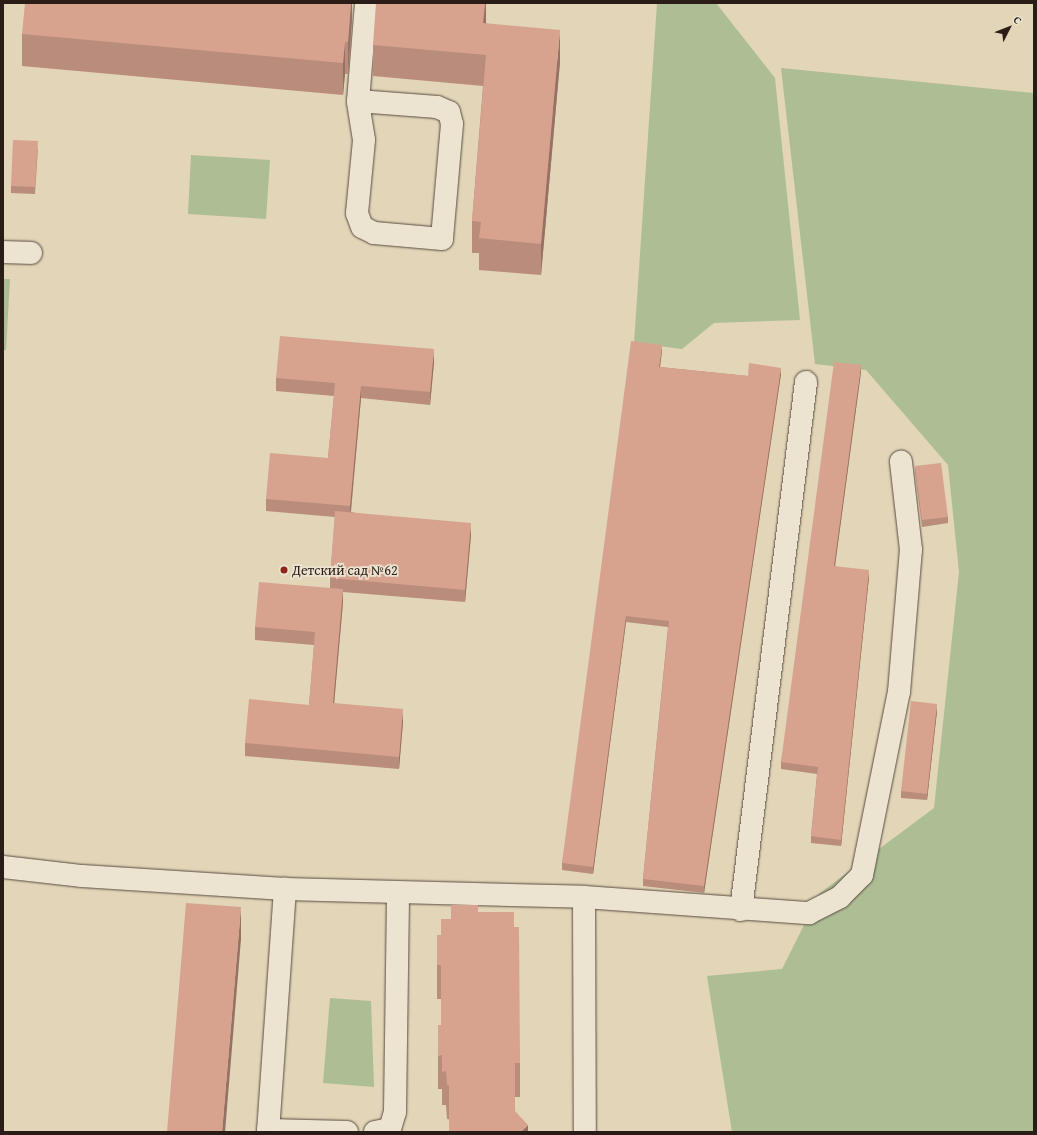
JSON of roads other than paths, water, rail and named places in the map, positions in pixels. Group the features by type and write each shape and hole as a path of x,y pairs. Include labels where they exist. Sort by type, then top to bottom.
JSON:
{"lane":[{"path":"358,101 437,108 450,112 452,124 442,239 374,234 362,226 357,214 364,140 358,101 366,3"},
{"path":"3,252 31,254"},
{"path":"740,910 806,382"},
{"path":"3,867 82,876 285,889 584,897 740,910 809,913 840,898 862,874 899,692 911,550 901,462"},
{"path":"285,889 268,1131 347,1132"},
{"path":"375,1132 390,1129 395,1112 398,893"},
{"path":"584,897 585,1132"}],"place":[{"name":"Детский сад №62","path":"284,570"}]}
